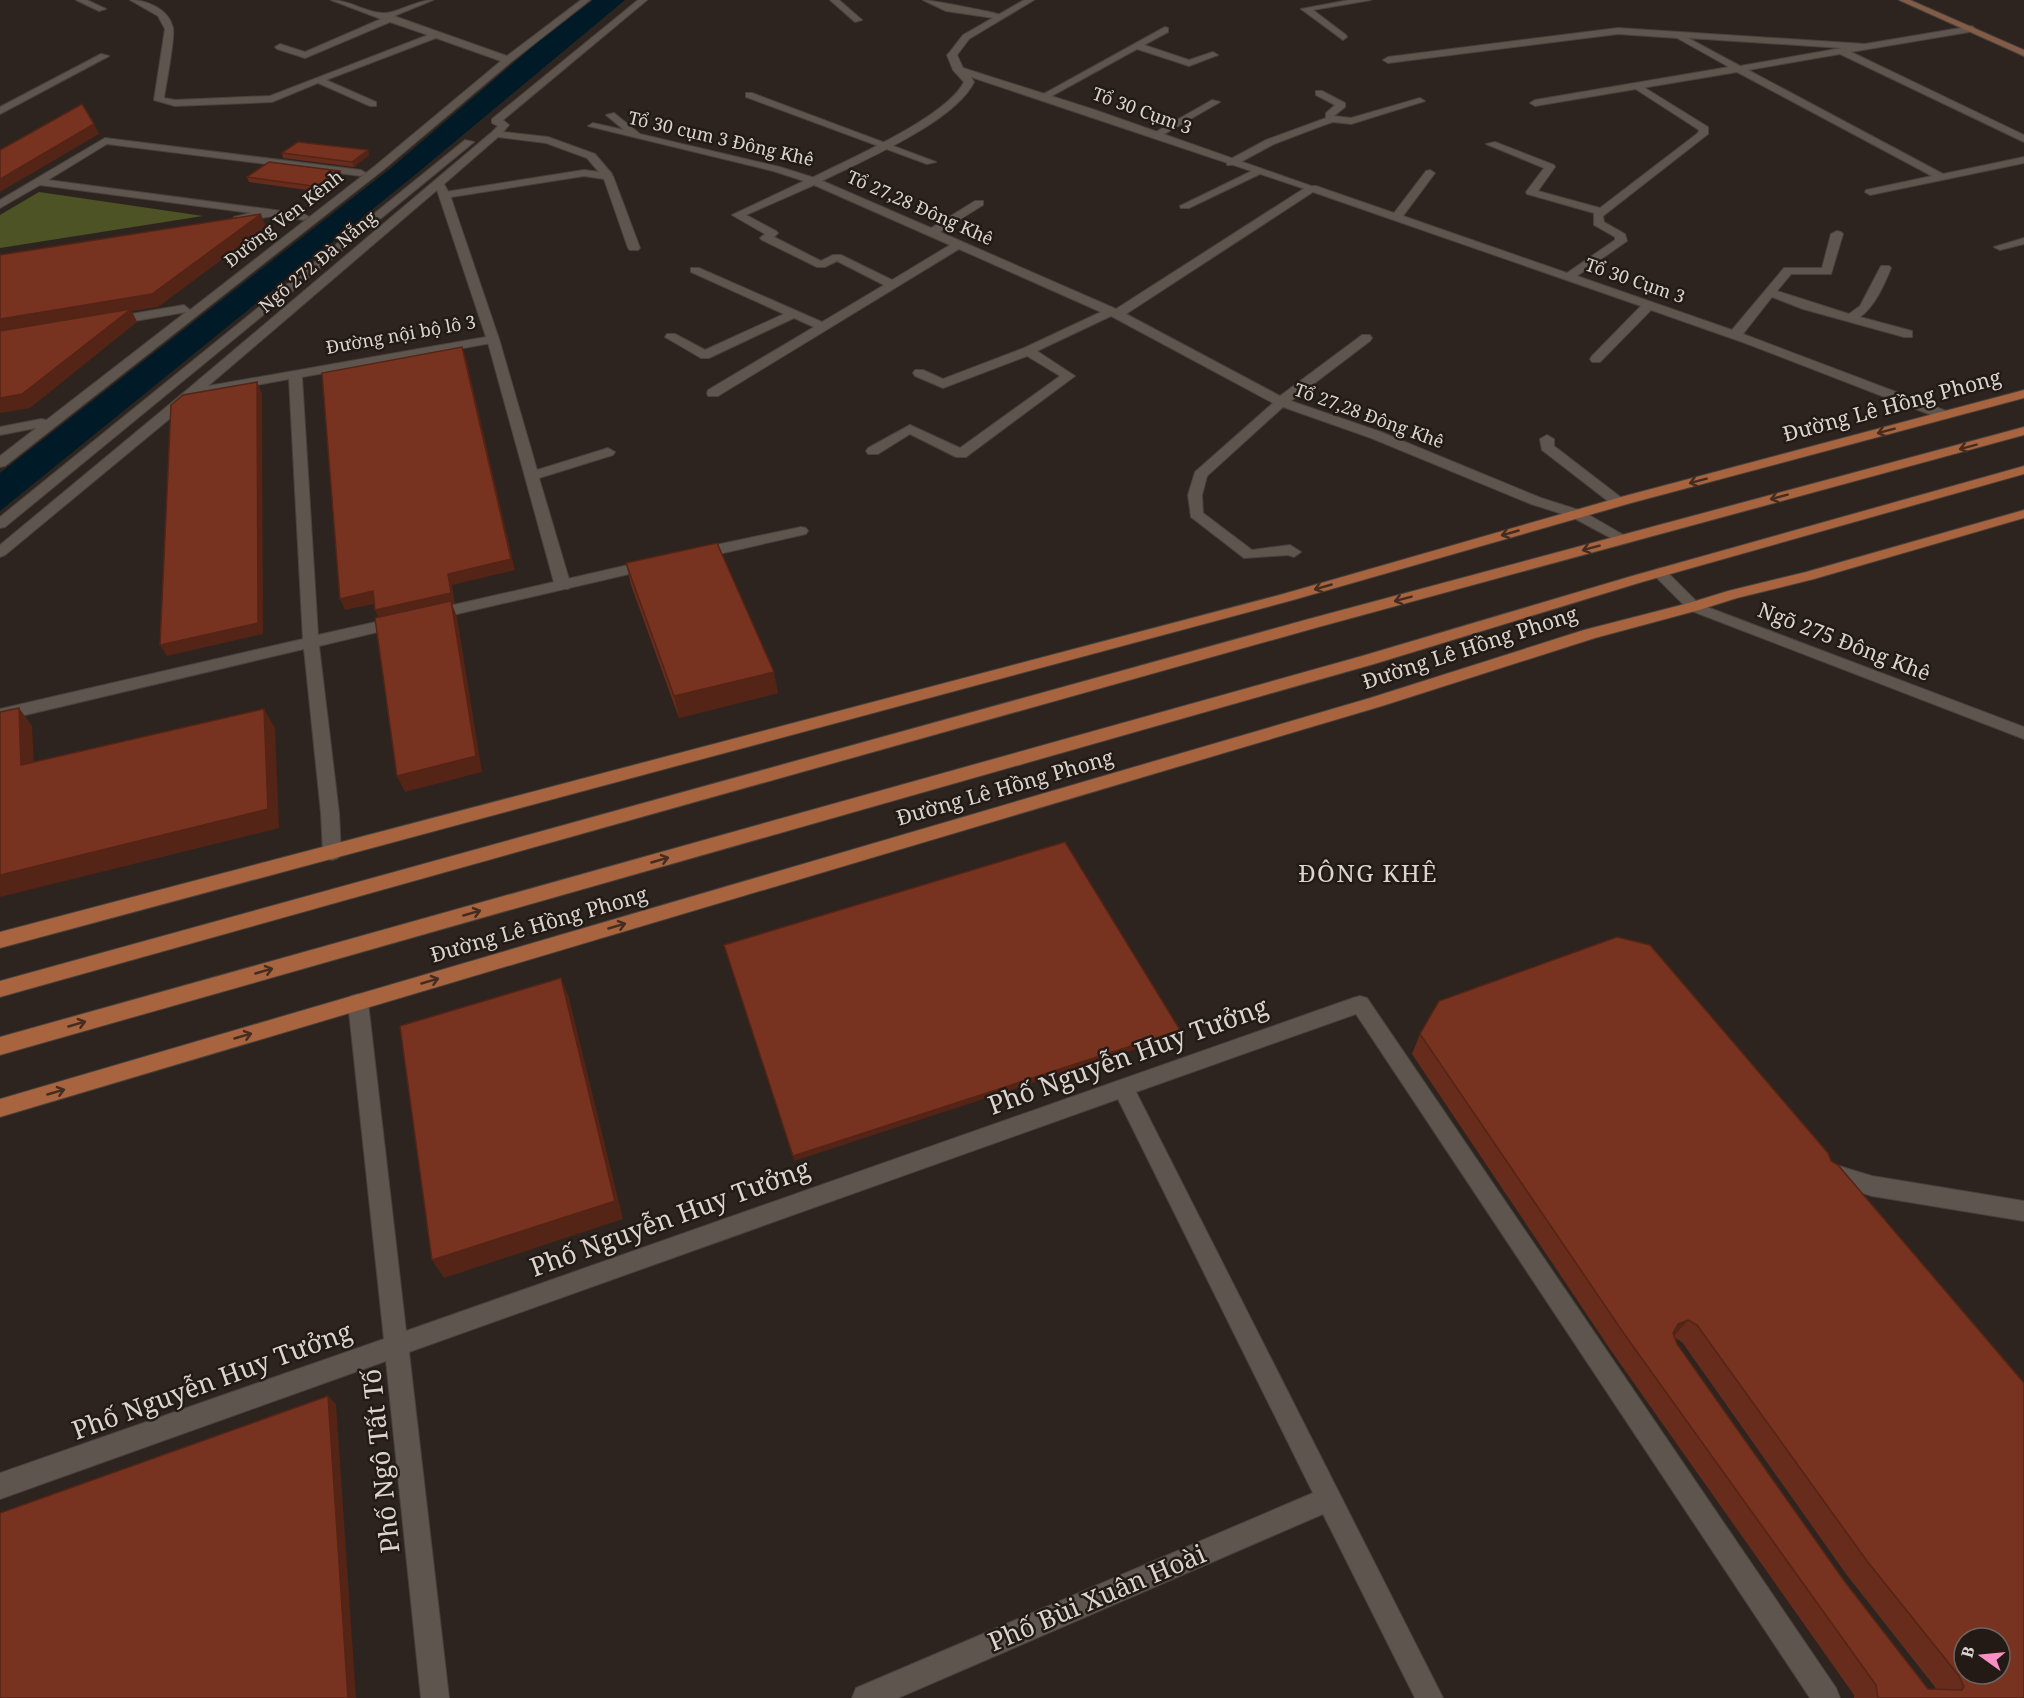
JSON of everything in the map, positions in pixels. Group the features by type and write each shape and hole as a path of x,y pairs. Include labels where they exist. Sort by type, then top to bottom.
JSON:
{"main road":[{"name":"Đường Lê Hồng Phong","path":"0,940 1288,597 1618,502 2024,394"},
{"path":"0,989 1299,627 2024,431"},
{"name":"Đường Lê Hồng Phong","path":"0,1046 1368,660 1660,573 2024,470"},
{"name":"Đường Lê Hồng Phong","path":"0,1108 1376,702 1590,634 1694,607 1733,594 1809,576 2024,514"}],"street":[{"path":"80,0 102,9"},
{"path":"134,0 162,14 169,29 159,99 175,103 272,99 436,35"},
{"path":"335,0 508,60"},
{"path":"280,47 305,56 429,0"},
{"name":"Đường Ven Kênh","path":"0,455 184,309 361,173 393,152 586,0"},
{"name":"Ngõ 272 Đà Nẵng","path":"0,552 442,189 496,127 643,0"},
{"path":"834,0 858,20"},
{"path":"927,0 946,8 1000,16"},
{"name":"Tổ 30 cụm 3 Đông Khê","path":"593,126 814,180 947,109 967,89 969,82 966,76 958,70 952,55 966,37 1030,0"},
{"path":"1343,37 1305,9 1367,0"},
{"path":"1903,0 2024,53"},
{"path":"1535,103 1972,29"},
{"path":"1045,96 1165,30"},
{"path":"1388,60 1618,31 1864,47"},
{"path":"1675,35 1942,177"},
{"path":"1137,46 1189,63 1213,55"},
{"path":"1841,51 2024,139"},
{"path":"0,111 104,56"},
{"name":"Tổ 30 Cụm 3","path":"958,70 1045,96 1157,134 1231,163 1397,216 1736,335 1944,415"},
{"path":"318,80 373,104"},
{"path":"1569,277 1621,241 1621,236 1598,223 1598,215 1703,134 1704,129 1637,86"},
{"path":"1319,93 1342,105 1329,115 1332,119"},
{"path":"749,95 931,162"},
{"path":"1231,163 1270,142 1332,119 1351,121 1420,101"},
{"path":"1157,134 1215,102"},
{"path":"611,115 641,139"},
{"path":"0,524 496,127 548,140 591,156 608,176 634,248"},
{"path":"0,205 105,141 361,173"},
{"path":"1491,144 1550,167 1531,192 1603,212"},
{"name":"Đường Ven Kênh","path":"0,463 379,168 393,152"},
{"path":"1870,192 2024,160"},
{"path":"1185,206 1258,171"},
{"path":"442,189 584,173 608,176"},
{"path":"1397,216 1430,173"},
{"path":"814,180 737,215 772,233 766,238 821,265 837,257 892,284"},
{"name":"Tổ 27,28 Đông Khê","path":"814,180 1114,313 1281,402 1376,435 1536,501 1577,514 1622,540"},
{"path":"38,182 304,217"},
{"path":"919,373 942,384 1028,351 1114,313 1312,188"},
{"name":"Đường nội bộ lô 3","path":"193,392 493,339 442,189"},
{"path":"933,232 979,203"},
{"path":"225,221 272,213"},
{"path":"1736,335 1788,270 1827,272 1837,234"},
{"path":"2000,247 2024,241"},
{"path":"713,393 958,245"},
{"path":"1852,317 1865,308 1886,268"},
{"path":"694,270 824,327"},
{"path":"1769,292 1807,306 1908,334"},
{"path":"1596,359 1649,305"},
{"path":"104,322 184,309"},
{"path":"671,337 705,355 794,314"},
{"path":"1294,552 1290,550 1249,555 1227,537 1210,530 1196,514 1197,483 1200,475 1281,402 1366,338"},
{"path":"493,339 563,586"},
{"path":"873,451 910,429 961,454 1069,376 1028,351"},
{"path":"295,373 311,642 330,813 332,853"},
{"path":"0,431 41,423"},
{"path":"1547,439 1547,447 1618,502"},
{"path":"533,476 608,452"},
{"path":"685,557 801,531"},
{"path":"0,715 662,562"},
{"name":"Ngõ 275 Đông Khê","path":"1660,573 1694,607 2024,734"},
{"name":"Phố Ngô Tất Tố","path":"358,1002 435,1698"},
{"name":"Phố Nguyễn Huy Tưởng","path":"0,1486 1360,1004 1826,1698"},
{"path":"1123,1088 1429,1698"},
{"path":"1824,1172 1872,1186 2024,1211"},
{"name":"Phố Bùi Xuân Hoài","path":"866,1698 1328,1499"}],"green space":[{"path":"39,192 203,216 0,248 0,215"}],"water":[{"path":"593,0 625,0 416,174 0,511 0,473 391,168 538,42"}],"building":[{"path":"82,104 94,124 0,179 0,150"},
{"path":"298,142 368,150 352,162 282,153"},
{"path":"269,162 340,171 320,187 247,177"},
{"path":"261,214 152,294 0,319 0,255"},
{"path":"131,309 22,394 0,398 0,331"},
{"path":"462,347 511,559 448,574 451,593 375,610 373,591 340,599 322,373"},
{"path":"257,382 258,623 160,645 171,405 183,395"},
{"path":"717,543 774,672 674,696 626,563"},
{"path":"451,601 476,756 397,776 375,618"},
{"path":"19,708 21,765 264,709 268,809 0,875 0,712"},
{"path":"1065,842 1180,1030 793,1156 724,945"},
{"path":"1617,937 1650,945 1828,1153 1831,1161 1838,1165 2024,1383 2024,1698 1878,1698 1876,1685 1625,1335 1420,1034 1439,1001","holes":["1688,1320 1697,1325 1867,1561 1952,1667 1952,1626 2012,1626 2012,1686 1964,1686 1962,1690 1928,1689 1845,1582 1677,1344 1673,1333 1678,1324"]},
{"path":"561,978 615,1201 432,1260 400,1026"},
{"path":"328,1396 348,1698 0,1698 0,1513"}],"district":[{"name":"ĐÔNG KHÊ","path":"1368,874"}]}
